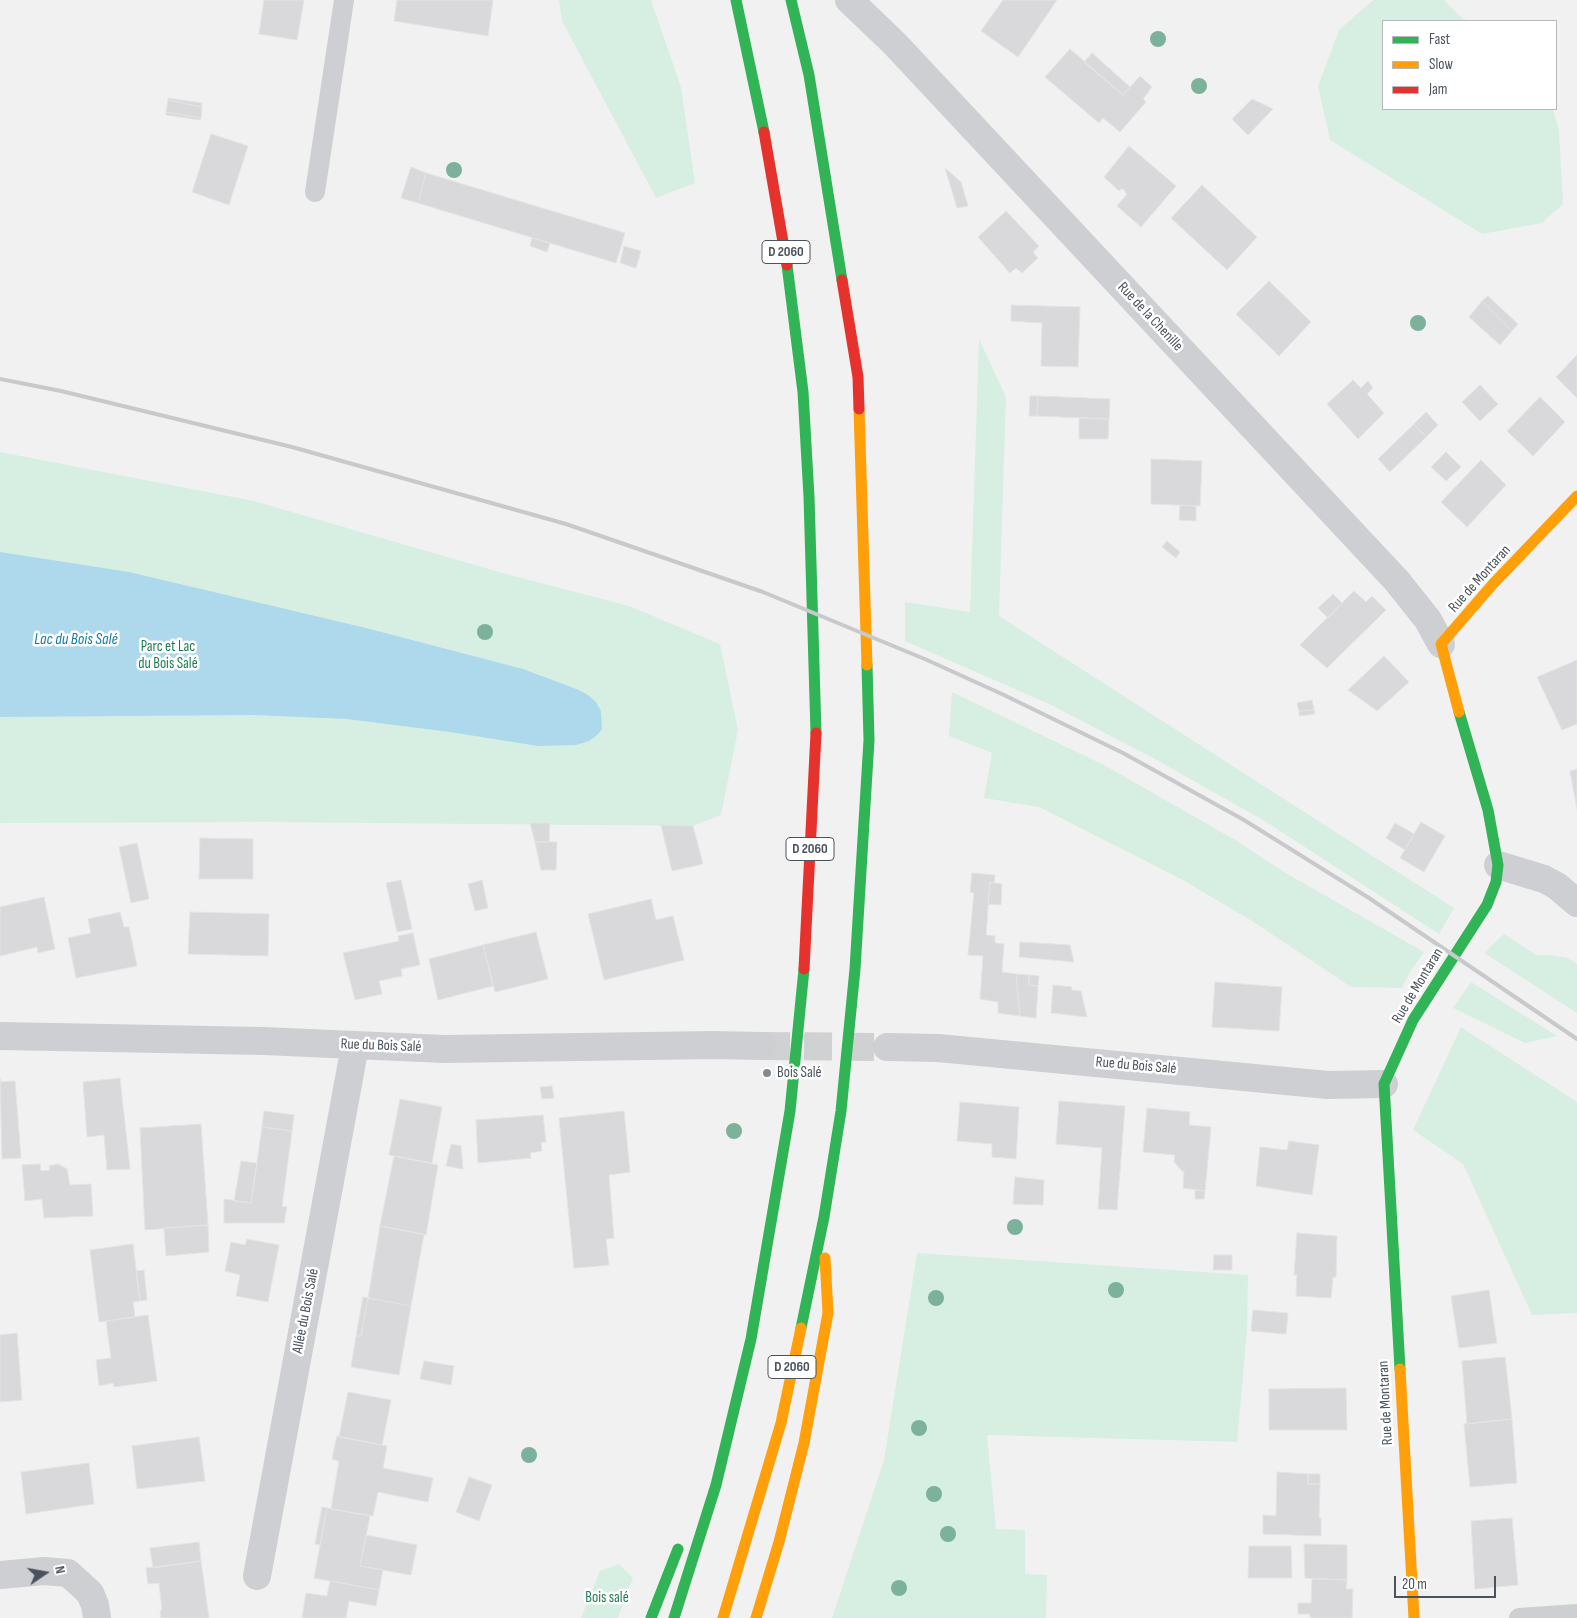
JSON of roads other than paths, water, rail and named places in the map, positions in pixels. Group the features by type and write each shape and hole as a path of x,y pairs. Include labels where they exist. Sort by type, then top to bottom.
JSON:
{"main road":[{"name":"D 2060","path":"723,1618 781,1423 824,1217 842,1111 855,969 869,740 858,377 809,75 791,0"},
{"name":"D 2060","path":"674,1618 716,1485 751,1340 790,1111 804,970 816,728 809,497 803,392 790,278 765,138 737,5"},
{"name":"Rue de Montaran","path":"1414,1618 1384,1084 1413,1020 1488,904 1496,882 1498,865 1488,810 1441,644 1493,584 1577,496"},
{"path":"756,1618 779,1542 804,1444 828,1313 824,1217"},
{"path":"691,1526 716,1485"},
{"path":"650,1618 681,1542"}],"street":[{"name":"Rue de la Chenille","path":"849,0 895,44 1397,581 1428,620 1441,644"},
{"path":"1498,865 1544,879 1557,886 1577,903"},
{"name":"Rue du Bois Salé","path":"0,1036 264,1041 445,1049 762,1046"},
{"name":"Allée du Bois Salé","path":"257,1576 355,1046"},
{"name":"Rue du Bois Salé","path":"887,1047 938,1048 1328,1084 1384,1084"},
{"path":"0,1575 44,1571 68,1573 90,1593 95,1605 97,1618"}],"lane":[{"path":"315,192 344,0"},
{"path":"1519,1618 1577,1614"}],"water":[{"name":"Lac du Bois Salé","path":"0,552 129,572 366,628 523,669 588,695 596,702 601,711 602,729 589,741 576,745 538,746 450,732 347,719 254,715 0,717"}],"tunnel":[{"path":"762,1046 887,1047"}],"railway":[{"path":"0,379 61,391 292,447 566,524 763,592 927,660 1123,753 1244,820 1369,898 1577,1039"}],"place":[{"name":"Bois Salé","path":"767,1073"}],"park label":[{"name":"Parc et Lac du Bois Salé","path":"168,656"},
{"name":"Bois salé","path":"607,1598"}]}
